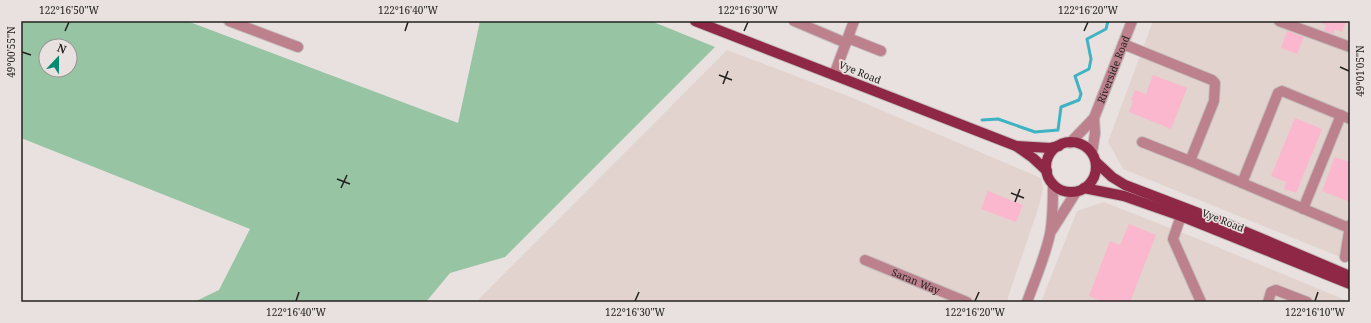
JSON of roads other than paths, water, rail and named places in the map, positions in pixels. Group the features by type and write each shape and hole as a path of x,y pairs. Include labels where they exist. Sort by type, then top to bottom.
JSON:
{"main road":[{"name":"Vye Road","path":"695,21 1016,146 1033,158 1047,171"},
{"path":"1070,142 1086,147 1094,158 1096,170 1090,184 1080,190 1068,192 1053,184 1047,171 1047,162 1050,154 1059,146 1070,142"},
{"name":"Vye Road","path":"1016,146 1050,148 1059,146"},
{"name":"Vye Road","path":"1094,158 1112,177 1126,185 1221,222 1350,276"},
{"name":"Vye Road","path":"1080,190 1124,196 1181,216 1350,284"}],"street":[{"path":"229,21 298,47"},
{"path":"794,21 881,51"},
{"path":"834,75 854,21"},
{"name":"Riverside Road","path":"1070,142 1094,118 1132,21"},
{"path":"1279,21 1350,47"},
{"path":"1123,44 1214,81 1214,101 1190,162"},
{"path":"1242,183 1278,93 1282,91 1345,117 1303,208"},
{"name":"Riverside Road","path":"1094,118 1094,158"},
{"path":"1142,142 1350,226 1345,257"},
{"path":"1027,302 1036,280 1050,234 1053,205 1053,184"},
{"path":"1050,234 1080,190"},
{"path":"1181,216 1173,239 1201,302"},
{"name":"Saran Way","path":"864,260 967,302"},
{"path":"1268,302 1271,292 1276,290 1307,302"}],"waterway":[{"path":"982,120 998,119 1035,132 1058,130 1061,107 1079,100 1081,94 1075,76 1089,69 1091,59 1087,39 1106,29 1108,21"}]}
